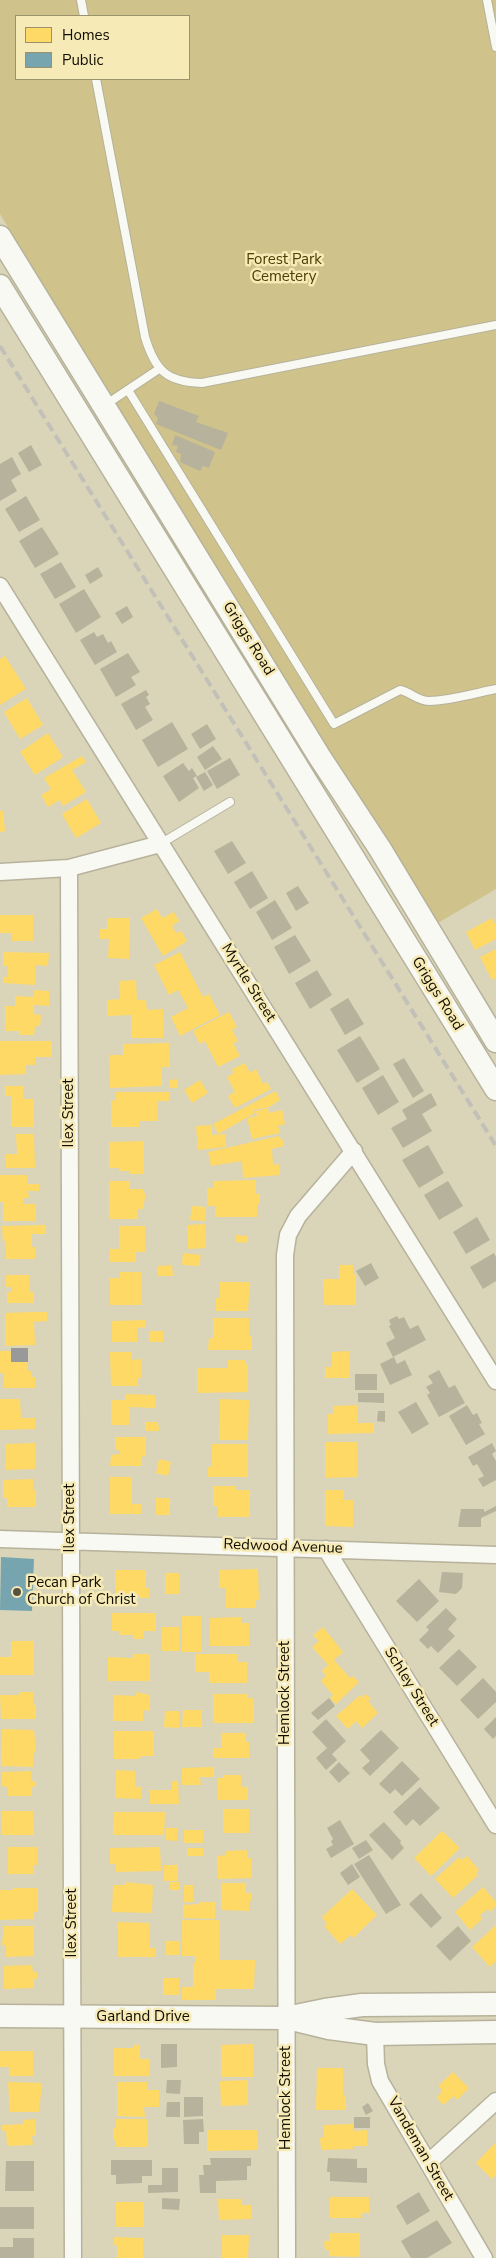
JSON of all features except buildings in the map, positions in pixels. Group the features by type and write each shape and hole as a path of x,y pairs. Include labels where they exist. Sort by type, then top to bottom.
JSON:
{"main road":[{"name":"Griggs Road","path":"0,237 319,756 380,848 495,1037"},
{"name":"Griggs Road","path":"0,286 496,1089"},
{"path":"298,769 319,756"},
{"name":"Garland Drive","path":"0,2016 286,2018 362,2005 496,2004"},
{"name":"Garland Drive","path":"286,2018 329,2028 375,2034 496,2032"}],"street":[{"name":"Myrtle Street","path":"0,586 496,1381"},
{"path":"0,872 69,868 160,844"},
{"name":"Ilex Street","path":"69,868 73,2258"},
{"path":"470,1047 495,1037"},
{"name":"Hemlock Street","path":"287,2258 285,1255 288,1235 298,1216 354,1151"},
{"name":"Redwood Avenue","path":"0,1539 496,1555"},
{"name":"Schley Street","path":"326,1549 496,1825"},
{"name":"Vandeman Street","path":"375,2034 376,2064 380,2081 484,2258"},
{"path":"428,2162 496,2101"}],"lane":[{"path":"81,0 84,15"},
{"path":"487,0 496,47"},
{"path":"96,80 145,337 159,369 170,377 185,383 202,383 496,324"},
{"path":"103,406 159,369"},
{"path":"128,390 334,724 400,690 407,691 415,698 428,701 496,689"},
{"path":"160,844 230,802"}],"green space":[{"name":"Forest Park Cemetery","path":"0,0 496,0 496,889 436,924 0,214"}],"railway":[{"path":"0,346 496,1146"}],"place":[{"name":"Pecan Park Church of Christ","path":"17,1592"}]}
